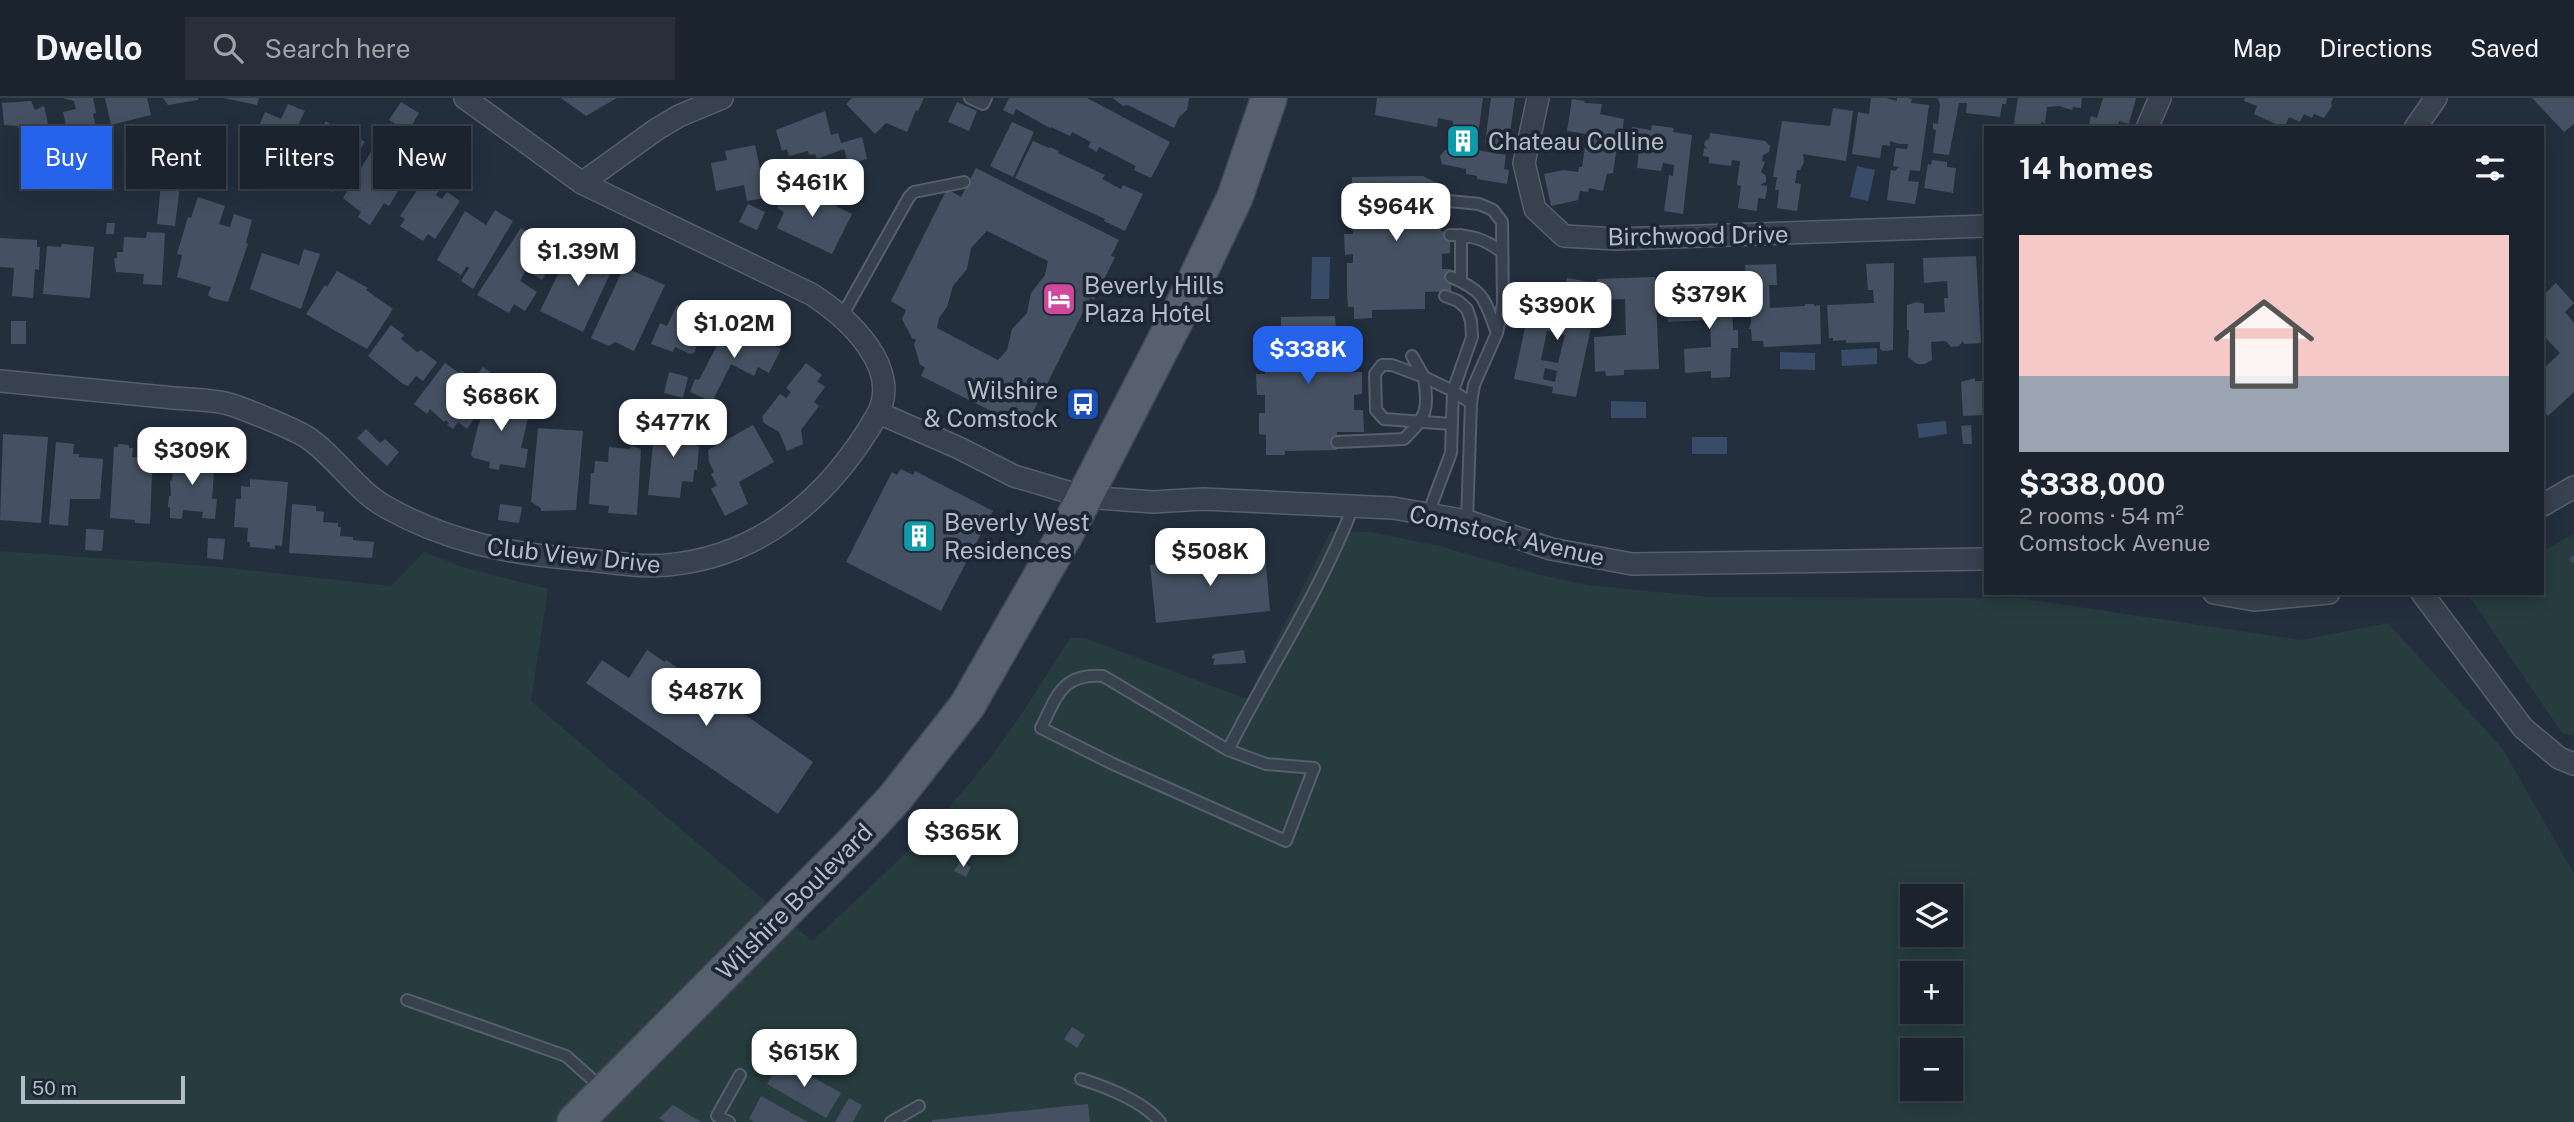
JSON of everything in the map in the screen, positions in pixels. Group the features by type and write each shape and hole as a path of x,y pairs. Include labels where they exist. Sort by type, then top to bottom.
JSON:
{"main road":[{"name":"Wilshire Boulevard","path":"575,1122 856,840 932,753 967,706 1085,497 1189,294 1235,197 1269,98"}],"street":[{"path":"465,98 582,183 811,294 842,316 871,349 879,370 883,390 879,414"},
{"path":"582,183 657,129 679,116 722,98"},
{"name":"Birchwood Drive","path":"1538,98 1524,163 1535,209 1564,236 1617,239 1984,226"},
{"path":"2148,126 2160,98"},
{"path":"2416,126 2436,98"},
{"name":"Club View Drive","path":"0,381 230,404 306,437 383,506 433,530 473,544 516,552 665,566 729,552 778,528 821,492 844,466 879,414"},
{"name":"Comstock Avenue","path":"879,414 959,448 1014,476 1085,497 1153,502 1203,499 1393,508 1467,522 1551,549 1632,564 1984,559"},
{"path":"2544,504 2574,487"},
{"path":"2225,595 2254,600 2308,595"},
{"path":"2424,595 2524,728 2559,758 2574,764"}],"lane":[{"path":"970,98 983,104 986,98"},
{"path":"842,316 909,197 914,192 964,182"},
{"path":"1449,201 1479,204 1493,210 1502,222 1503,304 1497,333 1474,384 1467,522"},
{"path":"1497,333 1484,298 1472,285 1456,279 1455,235 1471,235 1489,242 1502,252"},
{"path":"1428,514 1451,453 1454,391 1472,337 1472,321 1467,309 1458,301 1445,296"},
{"path":"1472,337 1497,333"},
{"path":"1337,442 1404,439 1422,421 1427,403 1424,377 1412,356"},
{"path":"1451,424 1384,419 1376,410 1375,374 1382,365 1392,365 1454,391 1471,403"},
{"path":"1228,750 1288,643 1353,507"},
{"path":"1088,674 1103,676 1228,750 1266,764 1314,768 1286,841 1158,785 1041,728 1059,693 1068,682 1088,674"},
{"path":"407,1000 566,1056 605,1091"},
{"path":"729,1122 717,1116 740,1074"},
{"path":"1082,1079 1107,1088 1154,1115 1160,1122"},
{"path":"891,1122 919,1106"}],"green space":[{"path":"1331,531 1371,532 1439,546 1587,585 1710,597 2019,598 2301,640 2388,623 2502,748 2574,874 2574,1122 0,1122 0,551 210,566 391,586 424,552 463,567 548,589 531,701 812,941 941,816 988,761 1070,638 1085,638 1247,699"},
{"path":"2574,534 2574,735 2562,733 2468,595 2544,595 2544,550"}],"water":[{"path":"1857,166 1875,170 1868,201 1850,197"},
{"path":"1312,257 1330,257 1329,299 1311,299"},
{"path":"1877,348 1877,364 1842,366 1841,350"},
{"path":"1780,352 1815,353 1815,370 1780,369"},
{"path":"1611,401 1646,402 1646,418 1611,418"},
{"path":"1946,421 1947,434 1919,438 1917,424"},
{"path":"1692,437 1727,437 1727,454 1692,454"}],"building":[{"path":"63,98 93,98 95,126 66,126 63,112 76,109 74,101"},
{"path":"105,98 147,98 151,115 111,125"},
{"path":"163,98 198,98 198,100 168,105"},
{"path":"224,98 259,98 257,105"},
{"path":"561,98 617,98 586,116"},
{"path":"852,98 924,98 907,132 886,123 875,134 846,104"},
{"path":"1009,98 1087,98 1170,142 1151,178 1134,170 1136,166 1099,147 1097,152 1088,147 1091,142 1072,132 1070,136 1050,128 1016,109 1013,115 1003,110"},
{"path":"1113,98 1189,98 1187,110 1179,117 1174,128 1128,105 1123,106"},
{"name":"Chateau Colline","path":"1377,98 1483,98 1476,150 1506,155 1504,169 1509,170 1507,184 1477,179 1477,176 1466,174 1466,169 1442,164 1440,156 1449,149 1453,121 1438,118 1437,127 1375,115"},
{"path":"1491,98 1515,98 1508,146 1485,143"},
{"path":"1871,98 1897,101 1897,98 1907,98 1912,99 1911,103 1929,105 1920,171 1910,170 1908,181 1919,182 1915,204 1887,200 1891,170 1895,171 1899,167 1893,166 1896,148 1907,149 1908,144 1890,141 1890,146 1882,145 1880,158 1852,154 1858,112 1869,114"},
{"path":"1938,98 2007,98 2006,104 2002,104 2000,117 1966,113 1967,103 1959,103 1949,155 1933,153 1936,130 1933,129 1933,123 1938,124"},
{"path":"2018,98 2082,98 2081,108 2073,107 2072,110 2059,106 2047,107 2045,123 2041,122 2040,126 2013,126"},
{"path":"2103,98 2136,98 2129,124 2119,121 2118,126 2088,126 2091,116 2097,118"},
{"path":"2245,98 2333,98 2332,106 2324,118 2314,114 2312,118 2304,114 2300,122 2289,117 2285,126 2254,114 2257,106 2244,101"},
{"path":"2532,98 2574,98 2574,124 2564,132"},
{"path":"1572,99 1602,104 1600,114 1624,119 1621,140 1618,139 1613,173 1607,174 1603,191 1589,188 1588,192 1580,191 1578,200 1551,206 1544,174 1564,170 1578,172 1579,167 1582,167 1587,134 1567,131"},
{"path":"31,101 35,110 44,106 48,126 21,126 21,133 18,126 4,125 2,103"},
{"path":"401,102 419,113 411,126 398,126 389,120"},
{"path":"957,102 977,111 969,131 948,122"},
{"path":"288,104 305,111 298,126 259,126 265,112 281,119"},
{"path":"1833,108 1853,111 1846,161 1803,154 1804,162 1800,170 1797,170 1795,183 1801,184 1797,211 1777,208 1779,190 1775,190 1777,177 1773,177 1782,121 1830,126"},
{"path":"825,111 831,135 838,133 841,143 862,137 867,159 848,164 844,149 817,159 815,154 809,155 808,151 789,156 787,149 782,151 776,130"},
{"path":"1012,122 1034,132 1013,177 990,166"},
{"path":"1652,125 1674,128 1673,132 1692,135 1683,214 1664,211 1669,175 1673,176 1674,165 1663,163 1661,171 1637,168 1639,149 1629,147 1632,127 1651,130"},
{"path":"1710,133 1765,141 1770,146 1762,161 1765,162 1761,172 1766,176 1766,182 1760,185 1767,186 1767,190 1765,199 1758,198 1757,211 1738,208 1740,161 1732,160 1731,166 1709,163 1709,157 1703,156 1704,148 1708,149 1704,145"},
{"path":"359,138 365,142 359,151"},
{"path":"1033,141 1105,175 1102,179 1121,189 1123,185 1143,194 1125,231 1104,221 1105,219 1015,178"},
{"path":"755,145 766,198 747,201 744,185 716,191 711,163 727,160 725,151"},
{"path":"373,148 373,189 399,189 389,206 384,203 370,225 358,217 361,212 343,198 348,189 359,189 359,172"},
{"path":"1932,160 1947,162 1947,167 1956,168 1953,193 1924,188 1928,164 1931,165"},
{"name":"Beverly Hills Plaza Hotel","path":"976,168 1119,240 1111,256 1115,257 1094,300 1090,298 1025,428 921,376 925,367 920,365 914,344 916,340 912,338 902,319 906,310 891,301 947,189 961,197","holes":["987,231 1048,261 1045,275 1031,293 1027,313 1012,329 1007,350 998,360 937,328 953,286 967,269 971,248"]},
{"path":"1423,176 1449,189 1449,217 1441,217 1441,231 1450,231 1450,253 1442,254 1442,269 1451,269 1451,291 1425,292 1425,309 1372,310 1372,318 1354,319 1354,307 1348,307 1347,293 1347,263 1353,263 1353,254 1345,255 1344,234 1353,234 1352,217 1343,218 1343,194 1352,194 1352,177"},
{"path":"789,183 852,214 832,254 777,228 784,212 777,208"},
{"path":"160,189 180,189 175,226 157,224"},
{"path":"418,189 440,189 436,195 442,199 447,192 460,201 435,239 428,234 423,241 400,226 405,219 400,216"},
{"path":"198,197 225,206 219,224 230,227 234,214 252,220 246,243 248,244 228,302 208,295 211,287 177,277 182,255 177,254 188,217 191,218"},
{"path":"748,204 765,212 757,230 739,222"},
{"path":"495,210 513,221 473,289 461,281 469,268 467,266 461,275 437,260 465,211 486,225"},
{"path":"107,223 115,223 114,234 106,234"},
{"path":"521,228 560,253 542,280 526,270 520,281 537,292 525,311 514,304 509,313 477,295"},
{"path":"147,232 165,233 162,285 143,284 144,274 116,272 114,258 117,258 117,252 123,252 124,237 146,238"},
{"path":"0,238 37,240 37,247 40,247 39,270 35,269 33,298 12,296 14,268 0,267"},
{"path":"62,244 94,247 90,298 43,294 47,246 61,247"},
{"path":"573,244 615,263 583,332 540,311"},
{"path":"304,249 320,254 301,309 250,289 262,253 299,265"},
{"path":"1976,256 1981,343 1964,344 1963,341 1959,346 1951,347 1946,341 1931,342 1932,360 1917,364 1908,357 1907,305 1917,302 1924,304 1924,313 1945,312 1944,298 1948,298 1947,281 1924,283 1923,258"},
{"path":"1894,263 1893,350 1883,351 1880,349 1880,342 1846,343 1846,340 1833,341 1833,338 1829,338 1827,305 1874,303 1873,290 1868,290 1866,264"},
{"path":"1776,264 1777,285 1769,285 1770,308 1820,305 1821,344 1764,347 1763,341 1752,341 1745,265"},
{"path":"624,267 665,285 634,351 615,342 609,346 591,338"},
{"path":"337,271 368,288 366,290 393,309 367,349 306,314"},
{"path":"1655,277 1659,369 1624,370 1624,375 1606,376 1605,371 1595,372 1594,337 1626,335 1625,299 1598,300 1597,279"},
{"path":"1567,278 1590,282 1583,316 1593,318 1576,397 1552,393 1553,387 1514,379 1530,304 1560,310","holes":["1547,331 1565,335 1558,363 1541,360","1545,368 1557,371 1555,382 1543,379"]},
{"path":"2556,283 2574,303 2565,312 2574,323 2574,392 2548,416 2544,412 2544,368 2560,353 2544,336 2544,294"},
{"path":"1717,286 1734,286 1735,291 1732,291 1733,330 1738,330 1738,348 1731,348 1730,377 1711,378 1711,371 1685,373 1684,349 1711,347 1710,320 1668,322 1667,300 1717,298"},
{"path":"677,305 692,312 689,320 695,323 693,326 704,331 694,353 690,354 675,347 673,352 651,344 660,323 667,326"},
{"path":"1335,316 1337,338 1362,340 1362,357 1353,357 1353,372 1362,372 1362,394 1354,395 1354,410 1363,410 1364,432 1337,432 1337,450 1285,451 1285,455 1266,455 1266,435 1259,434 1259,413 1265,413 1265,395 1257,395 1256,374 1265,374 1264,358 1255,358 1255,336 1281,336 1281,317"},
{"path":"11,321 26,321 26,344 11,344"},
{"path":"391,325 404,335 401,339 417,352 421,350 437,362 423,381 416,376 408,386 403,384 368,356"},
{"path":"723,325 746,337 748,333 753,333 759,339 781,349 769,373 758,367 754,376 731,364 712,402 690,392 695,379 699,380 717,345 714,343"},
{"path":"445,363 473,379 483,367 493,374 468,409 477,415 467,429 458,422 453,429 447,425 449,423 446,420 444,422 430,409 427,414 414,404"},
{"path":"806,363 822,375 817,381 825,387 814,402 819,406 801,430 803,444 787,451 779,432 764,423 762,417 780,394 786,398 791,392 786,388"},
{"path":"669,372 688,377 683,398 664,393"},
{"path":"1975,378 1975,381 1982,381 1983,415 1963,416 1961,382"},
{"path":"493,387 512,396 508,409 529,414 521,448 528,449 525,468 500,464 499,470 489,468 490,462 471,455 478,426"},
{"path":"678,418 697,420 696,438 699,446 693,482 682,481 680,498 648,495 655,423 664,424 663,428 668,428 667,436 676,437"},
{"path":"753,425 774,462 739,482 748,504 725,516 711,489 717,485 711,474 714,472 709,462 708,450"},
{"path":"1971,425 1972,444 1963,444 1961,426"},
{"path":"538,428 583,431 576,510 541,511 541,508 531,502"},
{"path":"366,429 380,443 385,439 399,452 387,466 357,438"},
{"path":"3,434 48,437 41,523 0,520"},
{"path":"56,442 74,444 73,454 79,454 79,457 103,459 100,499 70,499 68,526 49,524"},
{"path":"118,444 133,448 132,457 140,458 140,451 158,452 157,474 152,473 150,524 110,518 114,447 118,447"},
{"path":"632,446 641,449 637,515 608,513 609,506 589,504 591,473 594,473 595,461 608,462 609,447 629,449"},
{"path":"174,454 215,460 212,499 217,499 215,519 202,518 203,512 183,510 182,519 170,518 168,507"},
{"name":"Beverly West Residences","path":"901,469 913,475 915,471 993,511 941,611 846,562 892,472 897,475"},
{"path":"250,479 288,482 282,546 275,545 275,549 250,547 250,542 247,542 248,528 234,527 236,499 241,499 241,486 250,487"},
{"path":"292,504 316,506 316,511 324,512 323,522 338,523 338,527 341,527 340,536 374,542 372,558 289,553"},
{"path":"500,504 522,507 519,523 498,520"},
{"path":"86,529 104,530 102,551 85,550"},
{"path":"208,538 225,539 223,560 207,558"},
{"path":"1265,553 1270,611 1156,623 1150,565"},
{"path":"647,650 665,662 666,660 813,762 778,814 586,683 602,660 629,678"},
{"path":"1244,650 1246,663 1213,665 1214,654"},
{"path":"960,861 971,867 966,877 954,871"},
{"path":"1072,1027 1085,1035 1077,1048 1064,1039"},
{"path":"781,1059 841,1093 826,1118 767,1084"},
{"path":"761,1096 808,1122 755,1122 749,1119"},
{"path":"849,1098 862,1105 853,1122 835,1122"},
{"path":"1088,1104 1090,1122 932,1122 932,1120"},
{"path":"673,1105 701,1122 665,1122 659,1118"}],"place":[{"name":"Chateau Colline","path":"1463,141"},
{"name":"Beverly Hills Plaza Hotel","path":"1059,299"},
{"name":"Wilshire & Comstock","path":"1083,404"},
{"name":"Beverly West Residences","path":"919,536"}]}
